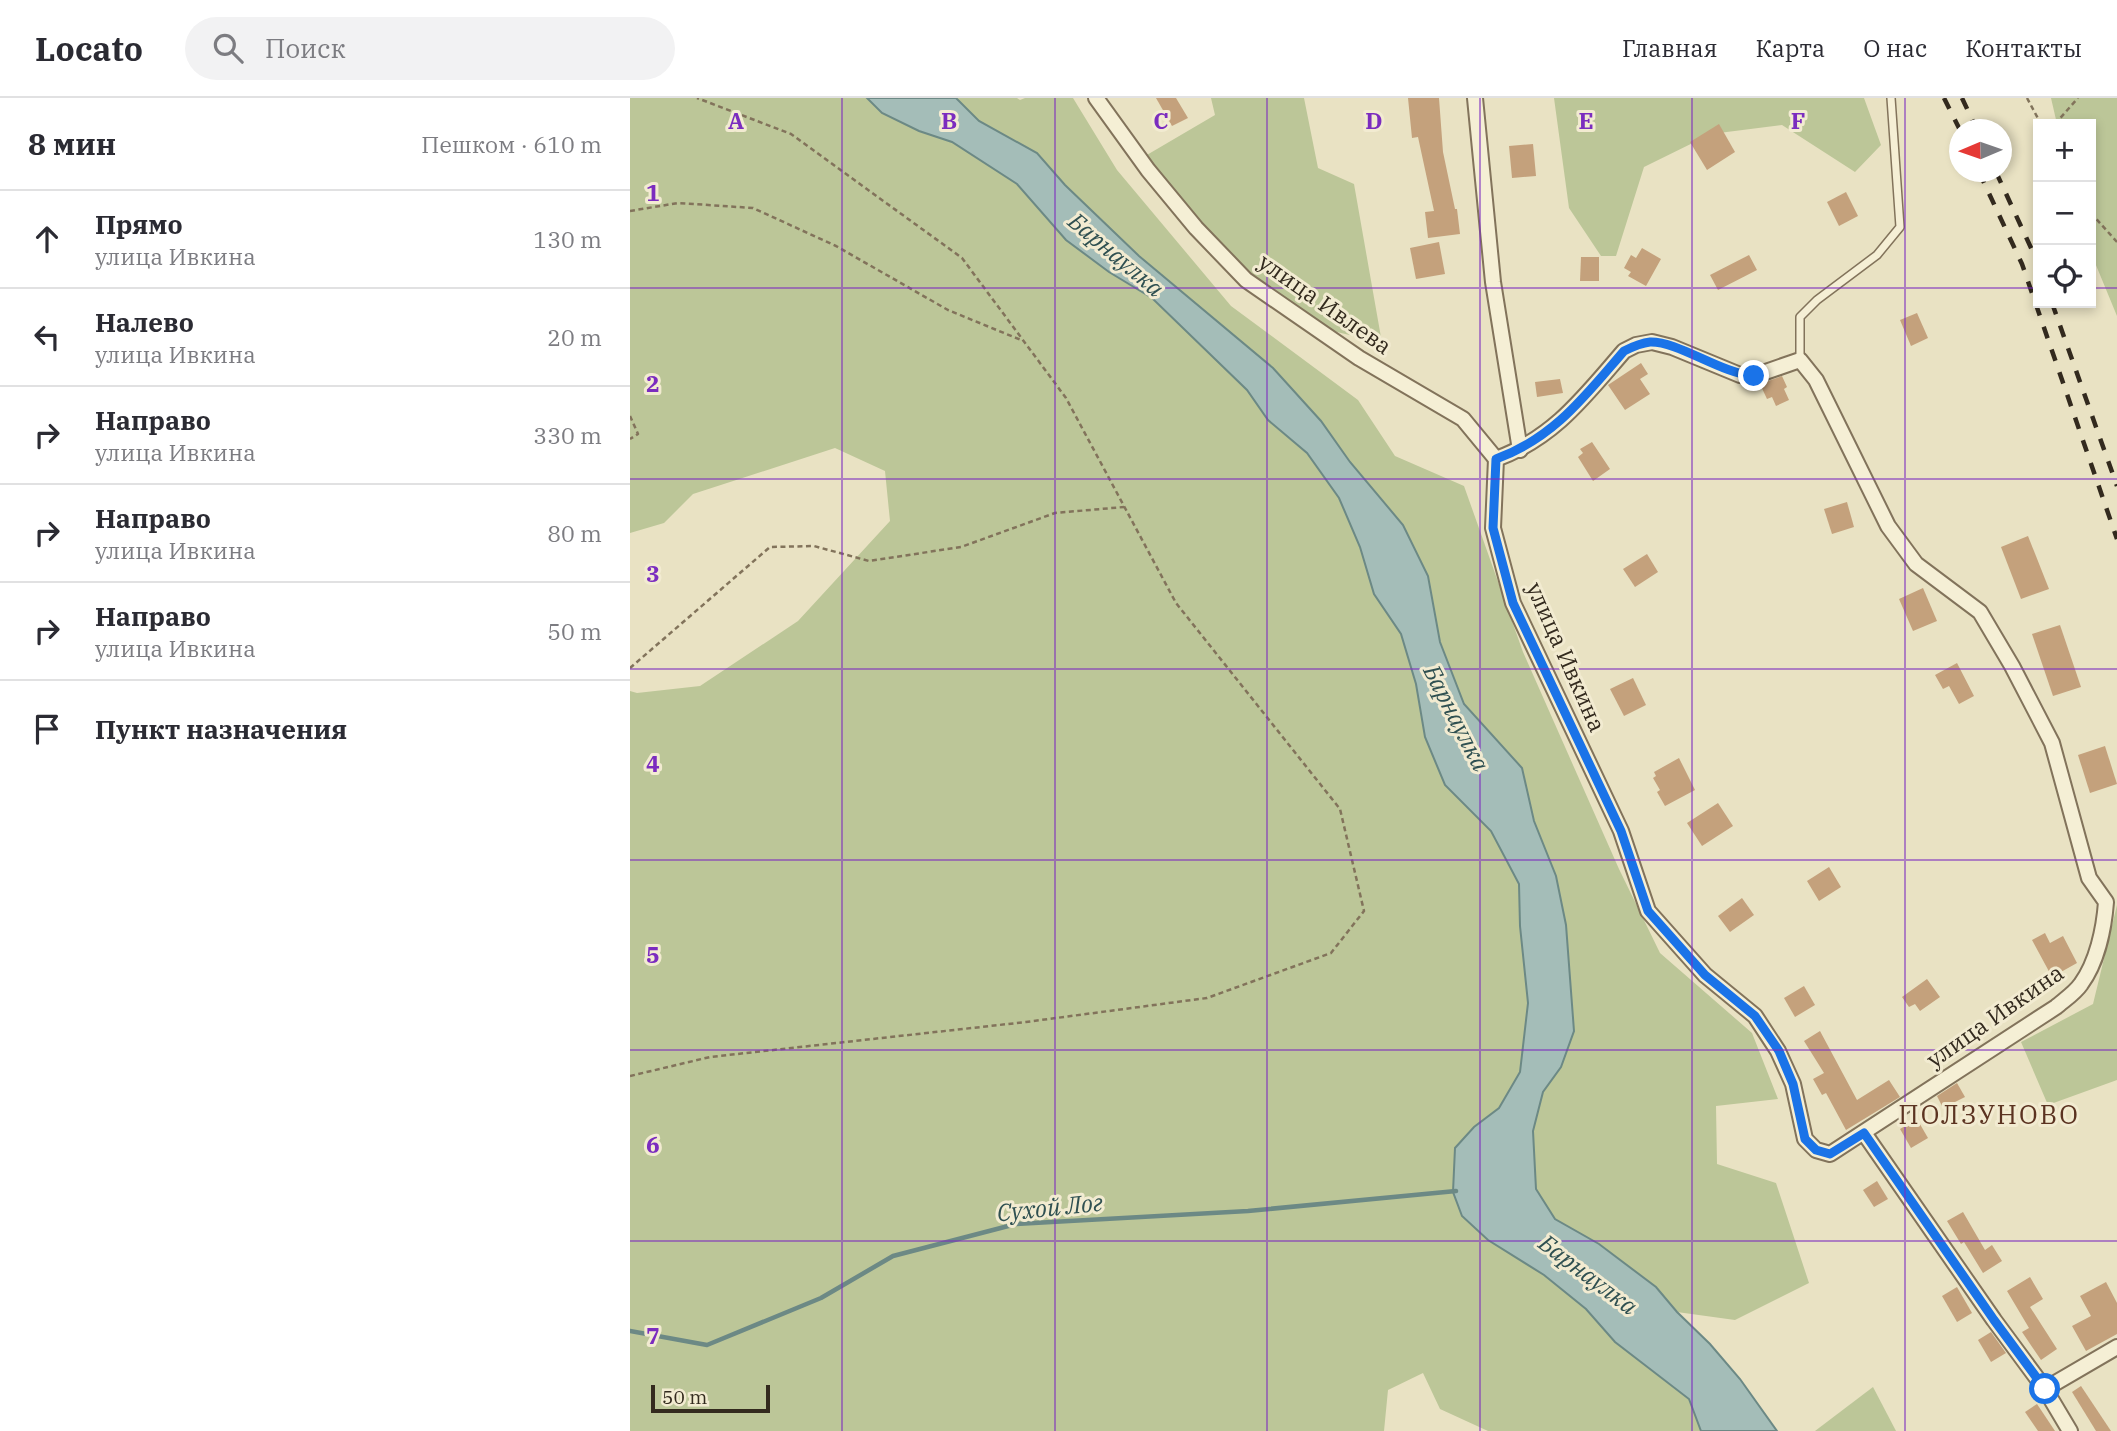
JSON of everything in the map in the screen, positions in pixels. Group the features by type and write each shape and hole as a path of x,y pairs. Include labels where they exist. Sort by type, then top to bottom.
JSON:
{"street":[{"name":"улица Ивлева","path":"1096,98 1148,170 1196,228 1246,280 1359,358 1463,419 1496,459"},
{"path":"1475,98 1493,282 1520,450"},
{"path":"1496,459 1520,450 1566,417 1624,351 1636,345 1651,342 1672,347 1740,375 1754,376 1800,360"},
{"name":"улица Ивкина","path":"1496,459 1493,528 1513,603 1621,831 1648,911 1705,975 1755,1016 1779,1051 1793,1084 1805,1139 1816,1150 1830,1154 2056,1007 2081,985 2093,962 2105,917 2111,907 2089,878 2052,743 2012,666 1980,612 1916,564 1888,526 1816,380 1800,360"},
{"path":"1864,1133 2045,1389 2070,1431"},
{"path":"2045,1389 2117,1346"}],"lane":[{"path":"1800,360 1800,317 1817,300 1877,255 1899,227 1891,98"}],"path":[{"path":"630,1076 710,1057 1207,999 1331,953 1364,911 1340,809 1176,603 1066,398 962,258 791,134 697,98"},
{"path":"2027,98 2038,119"},
{"path":"2059,119 2078,98"},
{"path":"630,211 678,203 753,208 836,246 948,310 1024,342"},
{"path":"2096,219 2117,243"},
{"path":"630,416 638,434 630,439"},
{"path":"630,668 770,547 814,545 869,561 961,547 1055,513 1125,507"}],"green space":[{"path":"630,98 867,98 882,113 919,131 952,142 1017,184 1066,240 1109,272 1152,298 1247,390 1268,420 1307,453 1339,498 1360,547 1374,594 1401,634 1416,684 1425,737 1445,785 1491,831 1519,884 1520,926 1528,1003 1520,1073 1499,1108 1474,1127 1453,1192 1462,1216 1488,1240 1544,1275 1586,1309 1615,1342 1689,1399 1701,1431 1488,1431 1440,1409 1423,1373 1388,1390 1384,1431 630,1431 630,691 637,693 700,686 798,621 890,521 885,471 835,448 693,494 664,523 630,533"},
{"path":"956,98 1073,98 1117,170 1231,306 1358,400 1395,456 1464,486 1523,652 1619,869 1660,953 1752,1033 1778,1099 1716,1106 1717,1164 1776,1183 1809,1283 1735,1320 1677,1312 1656,1287 1599,1244 1555,1219 1536,1189 1533,1131 1543,1092 1561,1067 1574,1031 1566,925 1556,876 1534,821 1522,768 1464,704 1440,642 1428,576 1321,421 1273,368 1139,256 1065,185 1037,153 979,121"},
{"path":"1211,98 1304,98 1318,168 1354,184 1382,343 1333,331 1235,270 1140,159 1215,115"},
{"path":"1554,98 1864,98 1881,145 1855,172 1782,125 1711,134 1644,167 1616,256 1601,256 1569,208"},
{"path":"2051,98 2117,98 2117,316 2096,265 2096,119 2056,119"},
{"path":"2117,905 2117,1080 2048,1105 2021,1042 2093,1004"},
{"path":"1873,1387 1896,1431 1815,1431"}],"water":[{"name":"Барнаулка","path":"867,98 956,98 979,121 1037,153 1065,185 1139,256 1273,368 1321,421 1350,462 1403,525 1428,576 1440,642 1464,704 1522,768 1534,821 1556,876 1566,925 1574,1031 1561,1067 1543,1092 1533,1131 1536,1189 1555,1219 1599,1244 1656,1287 1740,1379 1777,1431 1701,1431 1689,1399 1615,1342 1586,1309 1544,1275 1488,1240 1462,1216 1453,1192 1455,1148 1474,1127 1499,1108 1520,1072 1528,1003 1520,926 1519,884 1491,831 1445,785 1425,737 1416,684 1401,634 1374,594 1360,547 1339,498 1307,453 1268,420 1247,390 1152,298 1109,272 1066,240 1017,184 952,142 919,131 882,113"}],"building":[{"path":"1156,98 1176,98 1188,118 1172,126"},
{"path":"1408,98 1439,98 1443,152 1457,209 1460,234 1428,238 1425,212 1434,211 1418,137 1412,138"},
{"path":"1719,124 1735,152 1707,170 1690,142"},
{"path":"1533,144 1536,176 1512,178 1509,146"},
{"path":"1846,192 1858,216 1839,226 1827,202"},
{"path":"1439,242 1445,274 1416,279 1410,248"},
{"path":"1642,248 1661,259 1646,286 1628,276 1631,272 1624,268 1631,255 1636,258"},
{"path":"1749,255 1757,270 1718,290 1710,275"},
{"path":"1581,257 1599,257 1599,281 1580,281"},
{"path":"1917,313 1928,338 1911,346 1900,320"},
{"path":"1641,363 1648,374 1640,379 1650,394 1625,410 1608,385"},
{"path":"1782,376 1789,400 1776,406 1772,397 1767,399 1760,384"},
{"path":"1560,379 1563,393 1537,397 1535,382"},
{"path":"1592,442 1610,469 1593,481 1578,457 1583,453 1580,449"},
{"path":"1847,502 1854,527 1832,534 1824,509"},
{"path":"2028,536 2049,589 2021,599 2001,547"},
{"path":"1647,554 1658,572 1635,587 1623,569"},
{"path":"1923,588 1937,621 1913,631 1899,599"},
{"path":"2060,625 2081,687 2053,696 2032,634"},
{"path":"1957,663 1974,696 1959,704 1949,686 1943,689 1935,675"},
{"path":"1633,678 1646,705 1624,716 1610,689"},
{"path":"2105,746 2117,784 2090,793 2078,755"},
{"path":"1679,758 1695,790 1665,806 1657,792 1660,790 1653,778 1656,776 1654,772"},
{"path":"1718,803 1733,826 1702,846 1687,823"},
{"path":"1829,867 1841,887 1819,901 1807,881"},
{"path":"1742,898 1754,915 1730,932 1718,916"},
{"path":"2045,933 2050,943 2063,936 2077,963 2052,977 2032,940"},
{"path":"1927,979 1940,997 1920,1011 1915,1004 1909,1007 1902,997"},
{"path":"1804,986 1815,1005 1795,1017 1784,998"},
{"path":"1820,1031 1857,1100 1889,1080 1900,1097 1846,1130 1826,1093 1822,1095 1813,1079 1824,1073 1804,1041"},
{"path":"1957,1083 1965,1097 1943,1108 1937,1096"},
{"path":"1917,1119 1928,1138 1911,1148 1900,1129"},
{"path":"1877,1181 1888,1199 1874,1207 1863,1190"},
{"path":"1963,1212 1985,1250 1992,1245 2002,1261 1983,1273 1947,1221"},
{"path":"2030,1277 2043,1299 2030,1307 2057,1349 2041,1360 2022,1332 2029,1328 2007,1291"},
{"path":"2106,1282 2117,1303 2117,1334 2086,1351 2072,1326 2091,1316 2080,1296"},
{"path":"1957,1287 1972,1313 1957,1322 1942,1296"},
{"path":"1991,1332 2006,1353 1991,1362 1978,1340"},
{"path":"2081,1386 2111,1431 2096,1431 2072,1392"},
{"path":"2037,1404 2055,1431 2038,1431 2025,1412"}],"waterway":[{"name":"Сухой Лог","path":"630,1331 707,1345 821,1298 893,1256 1016,1224 1248,1211 1456,1191"}],"railway":[{"path":"1944,98 1954,119"},
{"path":"1962,98 1972,119"},
{"path":"1984,182 2022,264 2117,539"},
{"path":"2001,182 2033,252"},
{"path":"2054,308 2117,486"}],"district":[{"name":"ПОЛЗУНОВО","path":"1989,1115"}],"route":[{"path":"1754,376 1740,375 1672,347 1651,342 1636,345 1624,351 1566,417 1520,450 1496,459 1493,528 1513,603 1621,831 1648,911 1705,975 1755,1016 1779,1051 1793,1084 1805,1139 1816,1150 1830,1154 1864,1133 2045,1389"}]}
